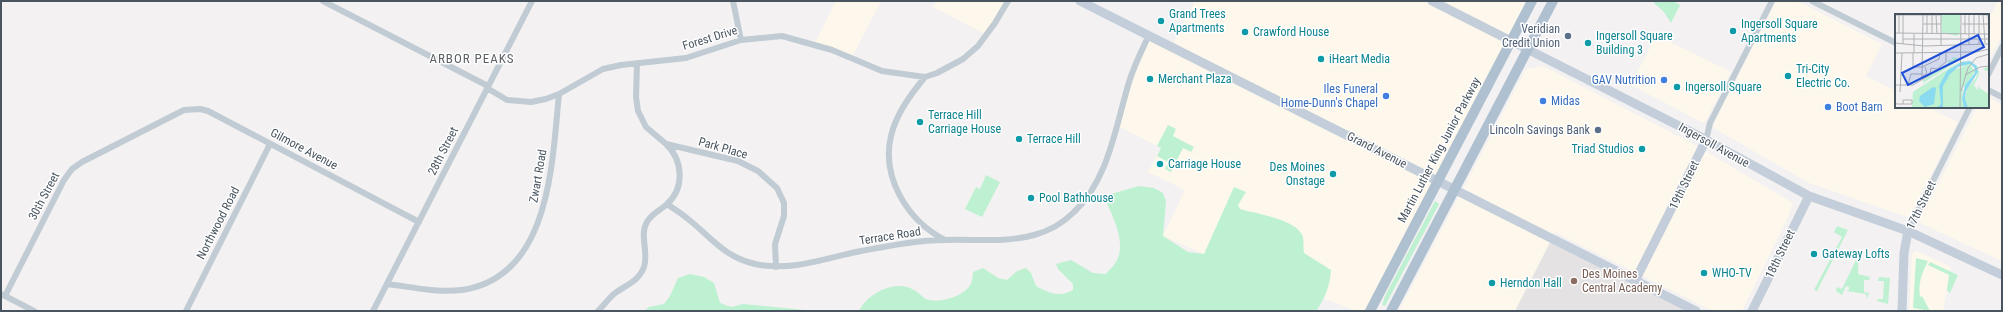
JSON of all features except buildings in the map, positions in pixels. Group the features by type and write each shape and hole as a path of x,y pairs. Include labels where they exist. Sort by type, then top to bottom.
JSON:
{"main road":[{"name":"Grand Avenue","path":"1080,1 1696,311"},
{"name":"Ingersoll Avenue","path":"1432,1 1706,140 1809,196 1908,231 2002,275"},
{"name":"Martin Luther King Junior Parkway","path":"1370,311 1532,1"},
{"path":"1391,311 1553,1"},
{"name":"19th Street","path":"1635,281 1706,140"},
{"name":"18th Street","path":"1752,311 1809,196"},
{"name":"17th Street","path":"1902,311 1904,253 1908,231"}],"street":[{"name":"Forest Drive","path":"323,1 487,87 507,100 523,102 546,99 560,94 604,69 637,63 686,58 741,40 782,36 832,50 882,71 925,77"},
{"name":"28th Street","path":"374,311 532,1"},
{"path":"733,1 741,40"},
{"path":"945,240 927,229 907,207 896,187 890,163 890,144 894,126 908,100 925,77 963,59 978,46 995,23 1008,1"},
{"name":"19th Street","path":"1706,140 1710,123 1772,1"},
{"path":"1812,1 1895,42"},
{"name":"Terrace Road","path":"667,204 687,218 712,242 732,255 753,263 776,267 798,266 861,251 945,240 986,241 1023,238 1052,228 1075,212 1088,194 1108,155 1118,125 1129,81 1149,35"},
{"path":"1989,73 2002,47"},
{"name":"Park Place","path":"637,63 636,97 638,112 646,127 666,144 738,161 758,171 777,188 784,203 784,216 775,244 776,267"},
{"path":"1989,90 2002,97"},
{"name":"Zwart Road","path":"387,284 442,291 471,288 488,282 504,271 518,258 534,232 546,199 550,182 560,94"},
{"name":"17th Street","path":"1908,231 1970,108"},
{"name":"Gilmore Avenue","path":"176,113 192,109 208,111 419,222"},
{"name":"30th Street","path":"3,295 64,180 72,169 82,162 176,113"},
{"name":"Northwood Road","path":"186,311 270,144"},
{"path":"598,311 610,298 640,276 646,258 643,235 646,224 652,214 667,204 678,189 680,174 675,154 666,144"},
{"path":"3,295 34,311"}],"shaded area":[{"path":"836,1 881,1 851,59 814,45"},
{"path":"936,1 1008,1 987,35 933,7"},
{"path":"1195,1 1532,1 1370,311 1357,311 1204,254 1163,236 1185,190 1148,172 1161,148 1118,126 1129,81 1149,35 1172,46"},
{"path":"1776,1 1797,1 1882,44 1866,76 1895,90 1895,108 1929,108 1958,122 1910,216 1907,217 1809,183 1714,128 1714,123"},
{"path":"1998,1 2002,1 2002,35 1989,60 1989,18"},
{"path":"1656,35 1731,72 1705,122 1701,122 1631,85"},
{"path":"1543,66 1695,145 1793,203 1788,217 1742,311 1713,311 1555,232 1515,311 1399,311 1526,69"},
{"path":"1989,96 2002,105 2002,261 1922,224 1919,220 1920,214 1929,202 1976,108 1989,108"},
{"name":"Des Moines Central Academy","path":"1552,239 1696,311 1515,311"},
{"path":"1917,251 1951,267 1943,311 1909,311 1912,255"}],"green space":[{"path":"1655,1 1673,1 1680,5 1671,23 1664,12 1654,3"},
{"path":"1168,125 1176,129 1173,136 1194,147 1191,152 1183,148 1171,172 1165,169 1168,162 1157,156 1161,148 1157,146"},
{"path":"986,175 1000,182 982,217 965,209 976,187 980,189"},
{"path":"1139,186 1154,188 1163,193 1166,201 1163,236 1188,252 1204,254 1234,187 1246,192 1238,205 1240,209 1275,218 1293,226 1303,237 1304,253 1331,270 1330,281 1326,292 1316,311 859,311 863,304 869,299 891,287 907,287 925,298 934,301 952,298 968,288 971,284 973,272 983,268 998,278 1007,280 1017,271 1026,268 1031,273 1036,286 1045,291 1054,294 1063,294 1073,290 1073,284 1058,269 1056,264 1071,260 1093,273 1106,274 1114,265 1119,255 1120,239 1106,201 1111,194"},
{"path":"1435,201 1439,204 1385,306 1382,305 1385,296"},
{"path":"1837,226 1848,230 1817,291 1814,290 1842,237 1834,232"},
{"path":"1855,251 1859,253 1858,274 1870,277 1869,280 1864,280 1864,292 1869,293 1867,299 1866,294 1846,291 1849,290 1849,287 1846,286 1842,295 1836,291 1837,287 1842,289 1856,260 1852,258"},
{"path":"1916,258 1928,261 1921,278 1920,297 1922,296 1930,311 1913,308"},
{"path":"1930,262 1958,275 1950,293 1947,290 1949,275 1928,265"},
{"path":"690,274 704,277 714,283 720,303 731,307 743,304 815,311 644,311 649,307 664,304 670,296 678,278"},
{"path":"1879,277 1890,278 1888,304 1877,301 1878,299 1883,299 1884,281 1878,281"}],"place":[{"name":"Grand Trees Apartments","path":"1161,21"},
{"name":"Ingersoll Square Apartments","path":"1733,31"},
{"name":"Crawford House","path":"1245,32"},
{"name":"Veridian Credit Union","path":"1568,36"},
{"name":"Ingersoll Square Building 3","path":"1588,43"},
{"name":"iHeart Media","path":"1321,59"},
{"name":"Tri-City Electric Co.","path":"1788,76"},
{"name":"Merchant Plaza","path":"1150,79"},
{"name":"GAV Nutrition","path":"1664,80"},
{"name":"Ingersoll Square","path":"1677,87"},
{"name":"Iles Funeral Home-Dunn's Chapel","path":"1386,96"},
{"name":"Midas","path":"1543,101"},
{"name":"Boot Barn","path":"1828,107"},
{"name":"Terrace Hill Carriage House","path":"920,122"},
{"name":"Lincoln Savings Bank","path":"1598,130"},
{"name":"Terrace Hill","path":"1019,139"},
{"name":"Triad Studios","path":"1642,149"},
{"name":"Carriage House","path":"1160,164"},
{"name":"Des Moines Onstage","path":"1333,174"},
{"name":"Pool Bathhouse","path":"1031,198"},
{"name":"Gateway Lofts","path":"1814,254"},
{"name":"WHO-TV","path":"1704,273"},
{"name":"Des Moines Central Academy","path":"1574,281"},
{"name":"Herndon Hall","path":"1492,283"}],"district":[{"name":"ARBOR PEAKS","path":"472,58"}]}
